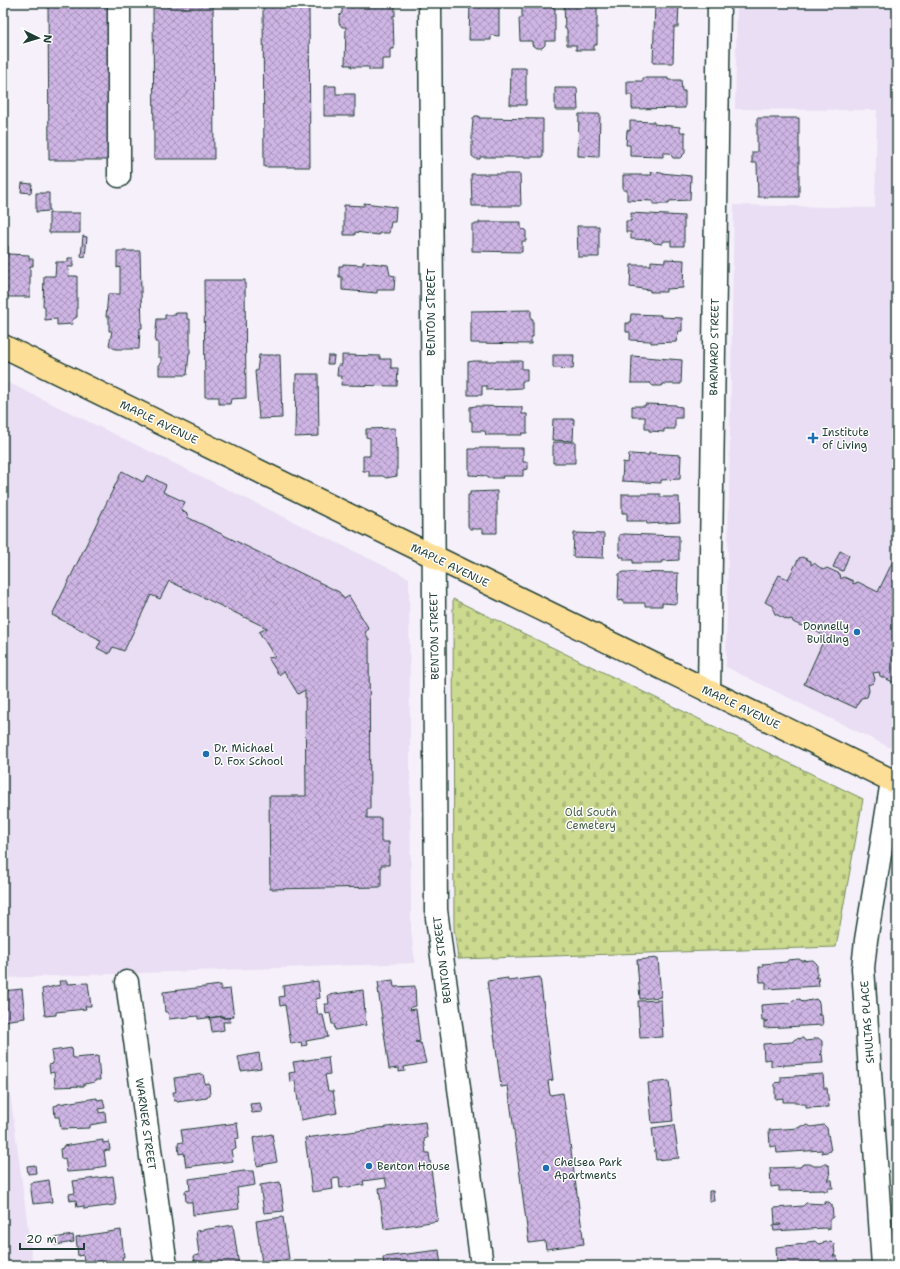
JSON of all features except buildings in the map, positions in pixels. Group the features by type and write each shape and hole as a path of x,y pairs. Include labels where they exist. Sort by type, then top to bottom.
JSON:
{"main road":[{"name":"MAPLE AVENUE","path":"3,346 895,782"}],"street":[{"path":"119,3 120,176"},
{"name":"BENTON STREET","path":"430,3 437,925 482,1266"},
{"name":"BARNARD STREET","path":"709,692 719,3"},
{"name":"SHULTAS PLACE","path":"883,1266 863,968 866,940 895,782"},
{"name":"WARNER STREET","path":"127,982 166,1266"}],"shaded area":[{"name":"Institute of Living","path":"737,3 897,3 897,751 726,667 734,205 875,208 877,110 735,109"},
{"name":"Dr. Michael D. Fox School","path":"3,380 409,578 411,930 415,963 3,978"},
{"path":"3,1052 5,1055 33,1266 3,1266"}],"green space":[{"name":"Old South Cemetery","path":"453,599 863,799 836,947 458,959 454,928"}],"place":[{"name":"Institute of Living","path":"813,438"},
{"name":"Donnelly Building","path":"857,632"},
{"name":"Dr. Michael D. Fox School","path":"206,754"},
{"name":"Benton House","path":"369,1166"},
{"name":"Chelsea Park Apartments","path":"546,1168"}]}
